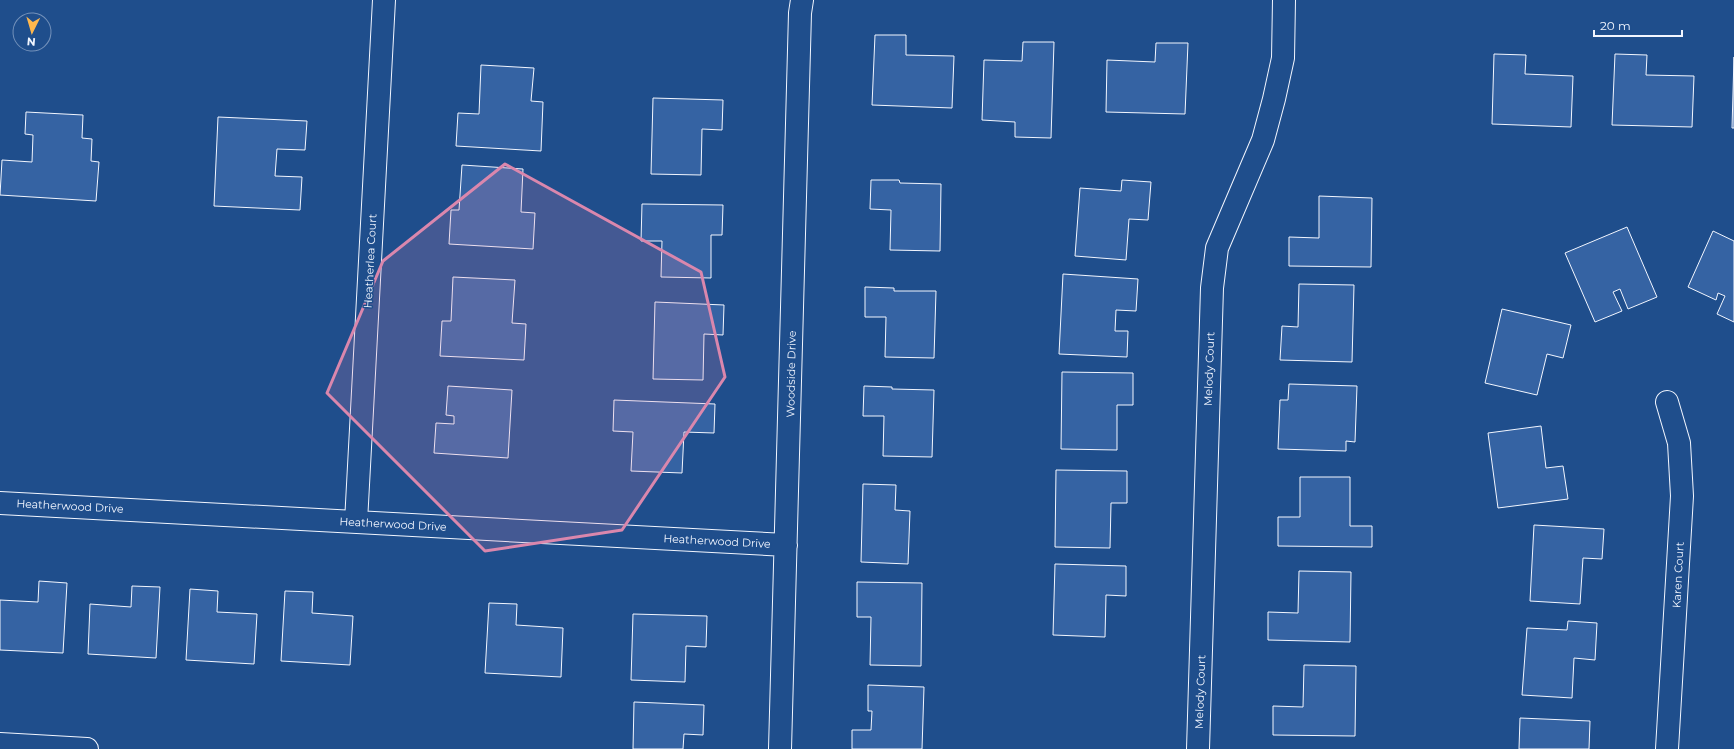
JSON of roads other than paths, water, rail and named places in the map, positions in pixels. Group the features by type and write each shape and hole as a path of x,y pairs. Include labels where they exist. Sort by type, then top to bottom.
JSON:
{"street":[{"name":"Heatherlea Court","path":"356,522 384,0"},
{"name":"Woodside Drive","path":"780,749 800,13 802,0"},
{"name":"Melody Court","path":"1198,749 1212,288 1217,248 1262,140 1274,99 1283,58 1284,0"},
{"name":"Karen Court","path":"1667,402 1679,443 1682,496 1667,749"},
{"name":"Heatherwood Drive","path":"0,503 786,545"},
{"path":"0,744 87,749"}]}
